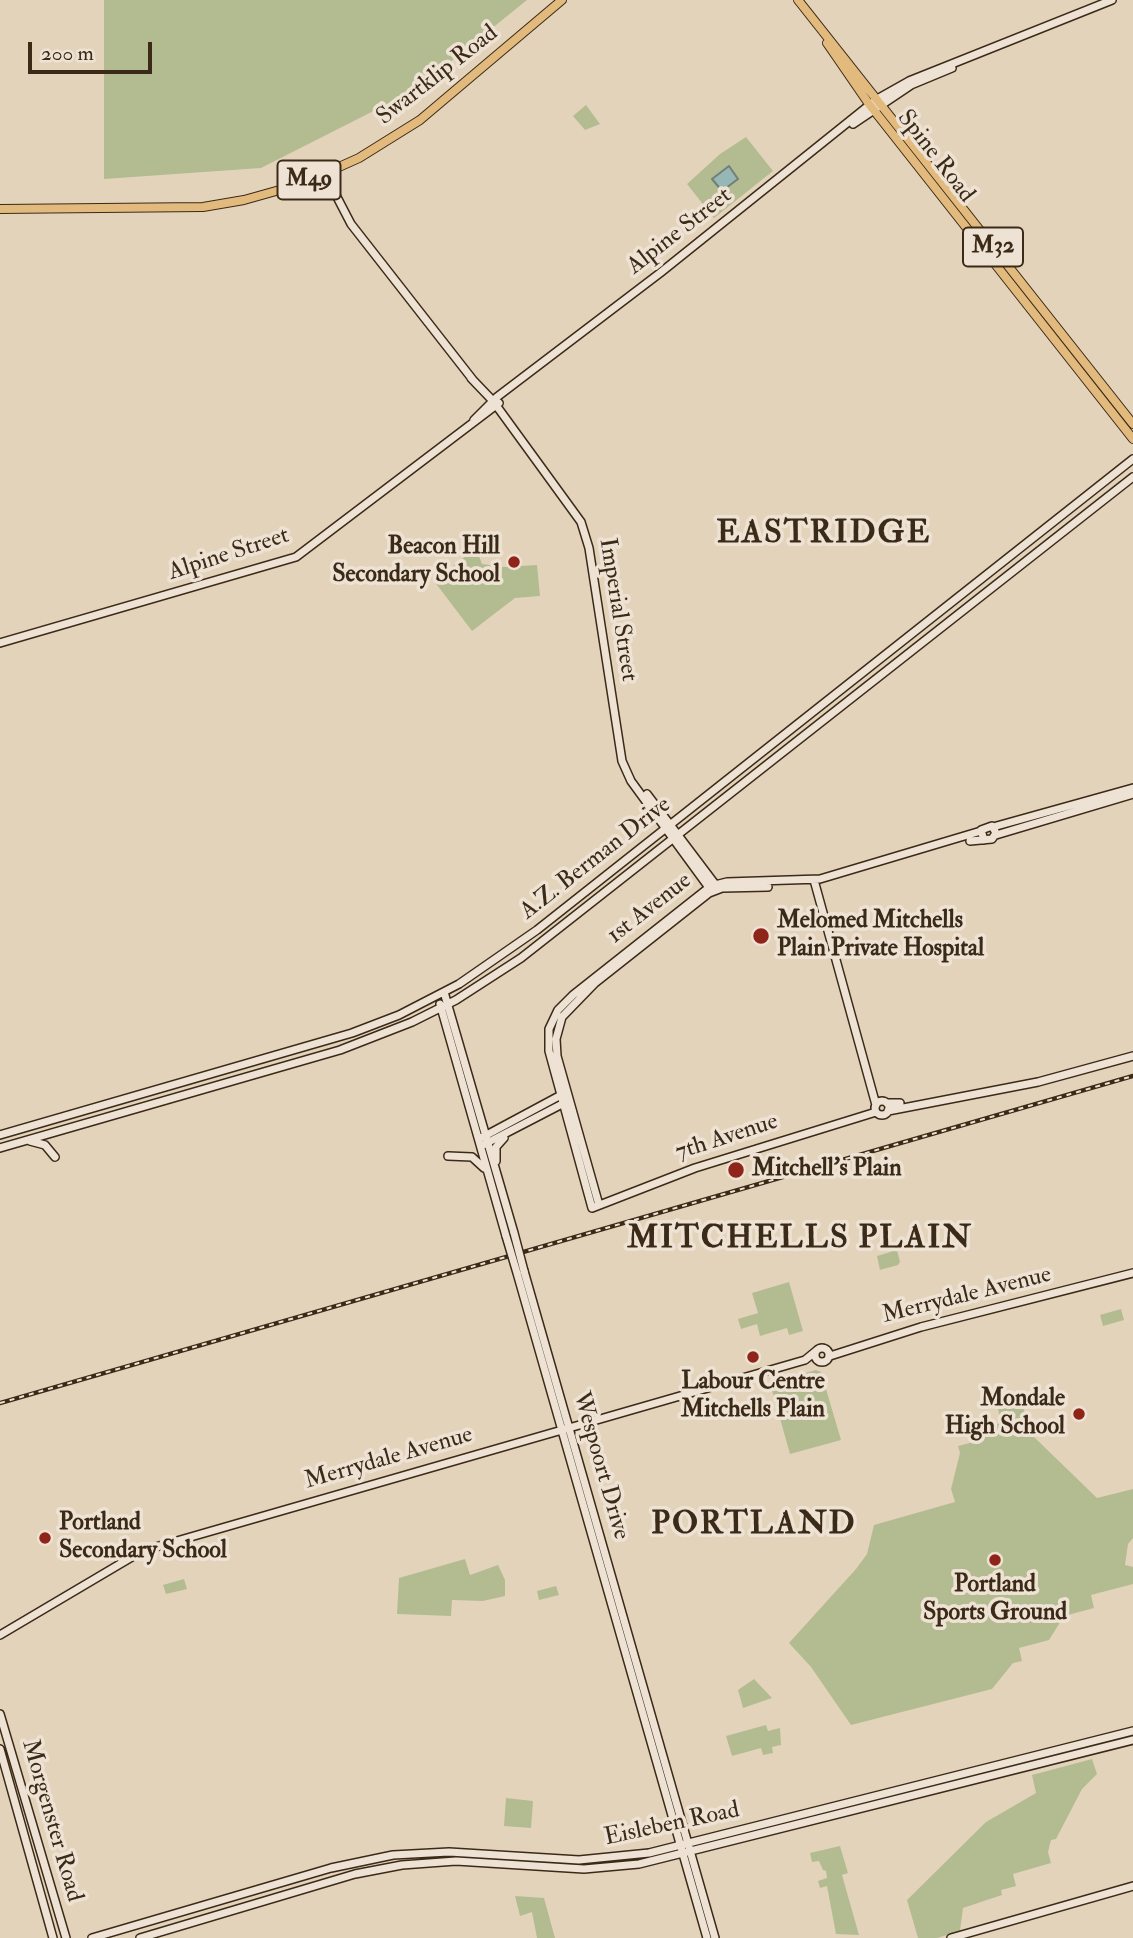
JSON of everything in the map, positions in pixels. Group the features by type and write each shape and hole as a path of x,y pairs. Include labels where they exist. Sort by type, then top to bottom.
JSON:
{"main road":[{"name":"Swartklip Road","path":"0,209 203,207 269,194 325,174 380,146 420,120 562,0"},
{"name":"Spine Road","path":"798,0 1133,439"},
{"name":"Alpine Street","path":"0,643 296,557 875,104 973,57 1112,0"},
{"name":"Spine Road","path":"875,104 1133,424"},
{"name":"Imperial Street","path":"325,174 351,224 572,506 585,533 618,750 630,776 714,888"},
{"name":"A.Z. Berman Drive","path":"0,1135 341,1036 395,1017 441,994 514,948 1133,459"},
{"name":"A.Z. Berman Drive","path":"0,1148 340,1050 444,1006 521,958 1133,477"},
{"path":"994,831 1133,788"},
{"path":"994,831 1133,794"},
{"name":"1st Avenue","path":"596,1207 565,1098 553,1031 566,1011 592,985 714,888 815,882 974,839 991,840 994,831 986,826 981,831 815,882"},
{"path":"981,831 984,839"},
{"path":"815,882 873,1087 882,1107"},
{"name":"Wespoort Drive","path":"441,994 482,1141 500,1185 510,1234 685,1849 707,1938"},
{"name":"7th Avenue","path":"596,1207 751,1149 882,1107 946,1099 1059,1077 1133,1056"},
{"path":"482,1141 565,1098"},
{"path":"482,1141 518,1126 565,1098"},
{"path":"500,1185 495,1150 500,1141 518,1126"},
{"path":"22,1141 41,1143 55,1157"},
{"name":"Wespoort Drive","path":"482,1141 486,1171 510,1234"},
{"path":"449,1156 472,1157 486,1171"},
{"name":"Merrydale Avenue","path":"828,1352 1133,1275"},
{"path":"816,1351 828,1352 826,1362 819,1361 816,1351"},
{"name":"Merrydale Avenue","path":"805,1360 816,1351"},
{"name":"Merrydale Avenue","path":"0,1635 142,1551 805,1360 819,1361"},
{"name":"Morgenster Road","path":"0,1714 66,1938"},
{"name":"Eisleben Road","path":"140,1938 355,1874 401,1865 456,1861 594,1869 639,1864 685,1849 1133,1731"},
{"name":"Eisleben Road","path":"92,1938 327,1869 384,1856 449,1852 590,1860 685,1849 1133,1740"},
{"name":"Morgenster Road","path":"0,1749 53,1938"},
{"name":"Wespoort Drive","path":"685,1849 715,1938"},
{"path":"951,1938 1133,1886"}],"green space":[{"path":"104,0 527,0 417,89 261,168 104,179"},
{"path":"586,105 600,124 585,130 573,116"},
{"path":"746,137 773,171 714,218 687,184 720,154"},
{"path":"476,548 482,564 504,567 537,565 540,596 515,598 472,631 434,581"},
{"path":"964,1226 970,1247 961,1249 955,1228"},
{"path":"897,1250 900,1262 898,1265 880,1270 877,1256"},
{"path":"789,1282 803,1331 789,1335 787,1328 760,1336 757,1324 741,1329 738,1319 758,1313 752,1293"},
{"path":"1121,1309 1124,1320 1103,1326 1100,1315"},
{"path":"816,1370 821,1372 841,1440 790,1454 770,1383"},
{"name":"Portland Sports Ground","path":"1017,1391 1034,1437 1097,1498 1133,1489 1133,1538 1128,1544 1125,1565 1133,1567 1133,1584 1091,1595 1094,1608 1064,1616 1049,1640 1019,1648 1022,1661 1013,1663 992,1689 851,1725 811,1667 789,1643 867,1554 874,1525 955,1502 951,1489 960,1453 958,1446 970,1443 967,1431 1001,1423 998,1409"},
{"path":"465,1559 470,1575 498,1565 505,1580 505,1596 483,1601 452,1600 451,1616 397,1614 399,1578"},
{"path":"184,1579 187,1589 166,1594 163,1585"},
{"path":"556,1586 559,1595 539,1600 537,1591"},
{"path":"754,1679 772,1698 743,1708 738,1690"},
{"path":"766,1725 768,1731 780,1728 781,1745 772,1747 773,1753 763,1755 761,1748 732,1756 726,1736"},
{"path":"1092,1759 1097,1774 1082,1789 1056,1839 1051,1840 1048,1852 1051,1863 1013,1874 1016,1886 1001,1890 1002,1895 963,1908 960,1931 937,1938 918,1938 907,1900 986,1822 1036,1793 1032,1775"},
{"path":"506,1798 533,1801 531,1828 504,1826"},
{"path":"840,1846 848,1873 842,1875 859,1935 836,1934 827,1886 820,1888 818,1881 827,1878 826,1871 819,1861 812,1862 810,1853"},
{"path":"515,1896 544,1898 555,1938 537,1938 532,1912 520,1916"}],"water":[{"path":"729,166 738,179 722,191 712,179"}],"railway":[{"path":"0,1403 1133,1076"}],"place":[{"name":"Beacon Hill Secondary School","path":"514,562"},
{"name":"Melomed Mitchells Plain Private Hospital","path":"761,936"},
{"name":"Mitchell's Plain","path":"736,1170"},
{"name":"Labour Centre Mitchells Plain","path":"753,1357"},
{"name":"Mondale High School","path":"1079,1414"},
{"name":"Portland Secondary School","path":"45,1538"},
{"name":"Portland Sports Ground","path":"995,1560"}],"district":[{"name":"EASTRIDGE","path":"824,535"},
{"name":"MITCHELLS PLAIN","path":"800,1240"},
{"name":"PORTLAND","path":"754,1526"}]}
